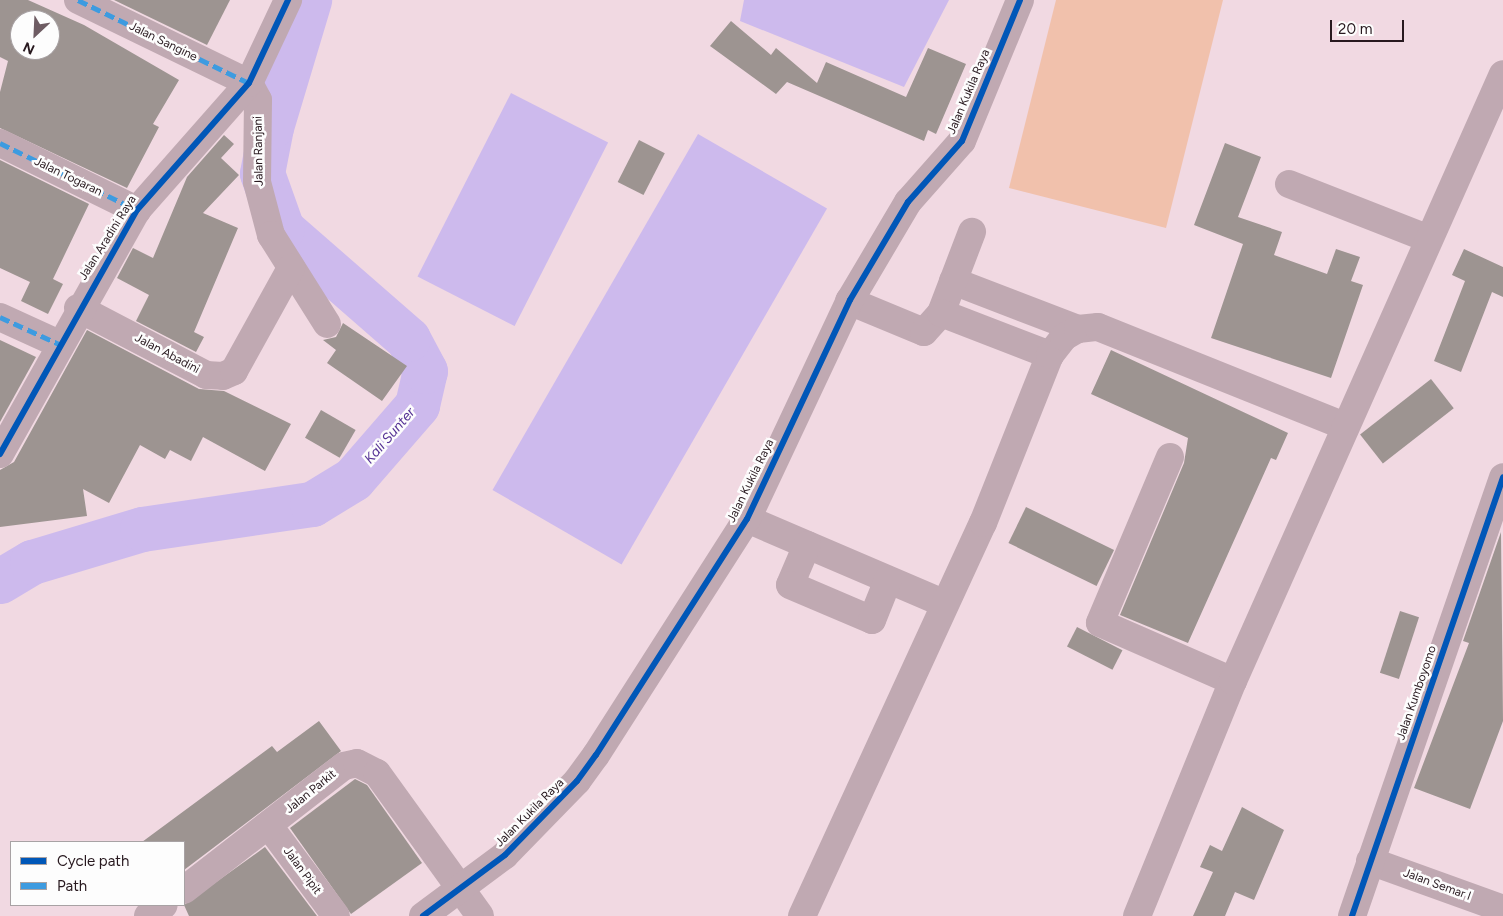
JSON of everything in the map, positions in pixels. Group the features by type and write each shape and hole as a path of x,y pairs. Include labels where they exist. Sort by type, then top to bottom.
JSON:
{"street":[{"name":"Jalan Sangine","path":"78,0 249,83"},
{"name":"Jalan Aradini Raya","path":"0,454 78,308 136,210 249,83 288,0"},
{"name":"Jalan Kukila Raya","path":"423,916 505,855 577,781 747,519 849,301 914,194 962,141 1020,0"},
{"path":"1137,916 1232,681 1344,426 1429,239 1497,102 1503,74"},
{"name":"Jalan Ranjani","path":"249,83 258,100 257,182 270,235 327,324"},
{"name":"Jalan Togaran","path":"0,143 136,210"},
{"path":"1289,184 1429,239"},
{"path":"849,301 924,332 941,313 972,232"},
{"name":"Jalan Abadini","path":"78,308 206,375 223,376 234,371 291,268"},
{"path":"953,281 1078,328 1098,327 1344,426"},
{"path":"941,313 1050,355"},
{"path":"0,317 59,344"},
{"path":"802,916 945,604 1050,355 1078,328"},
{"path":"1170,456 1100,623 1232,681"},
{"name":"Jalan Kumboyomo","path":"1352,916 1503,477"},
{"path":"747,519 945,604"},
{"path":"807,545 790,585 872,620 888,580"},
{"name":"Jalan Parkit","path":"185,889 344,766 367,766 460,889"},
{"name":"Jalan Pipit","path":"269,826 336,916"},
{"name":"Jalan Semar I","path":"1370,861 1503,909"},
{"path":"460,889 480,916"},
{"path":"148,916 163,906"},
{"path":"170,906 178,916"}],"shaded area":[{"path":"744,0 949,0 904,87 740,21"},
{"path":"1056,0 1223,0 1166,228 1009,188"},
{"path":"511,93 608,142 515,326 417,277"},
{"path":"698,134 827,208 622,564 493,490"}],"building":[{"path":"0,0 28,0 50,10 10,10 10,60 60,60 60,14 84,25 179,80 153,124 159,127 127,188 0,128 0,92 8,61 0,57"},
{"path":"114,0 230,0 207,45"},
{"path":"731,21 771,55 776,48 817,83 826,62 906,97 928,48 966,64 936,134 928,130 924,141 787,82 776,94 710,46"},
{"path":"224,135 234,144 221,158 239,175 203,213 238,228 194,332 204,337 196,352 136,321 149,295 117,278 133,248 153,258 187,177"},
{"path":"639,140 665,153 644,195 618,182"},
{"path":"1225,143 1261,157 1238,217 1282,232 1274,255 1327,274 1336,249 1360,257 1351,281 1363,285 1331,378 1211,338 1243,244 1194,225"},
{"path":"0,160 89,204 53,279 63,284 48,314 21,301 30,282 0,268"},
{"path":"1464,249 1503,267 1503,297 1492,292 1461,372 1434,361 1465,281 1452,275"},
{"path":"343,323 407,366 382,401 327,363 336,350 323,340 336,337"},
{"path":"87,330 199,389 224,391 291,424 265,471 203,437 191,461 170,450 165,459 140,445 109,503 83,489 87,516 0,527 0,470 14,462"},
{"path":"0,340 36,357 0,422"},
{"path":"1111,350 1288,433 1276,460 1271,458 1188,643 1120,615 1184,463 1188,438 1091,394"},
{"path":"1431,379 1454,408 1383,464 1360,434"},
{"path":"321,410 356,430 340,458 305,438"},
{"path":"1026,507 1114,550 1097,586 1008,543"},
{"path":"1501,532 1503,721 1470,809 1414,788 1469,643 1463,641"},
{"path":"1400,611 1419,617 1399,679 1380,673"},
{"path":"1077,627 1122,650 1112,670 1067,647"},
{"path":"319,721 341,751 185,869 185,841 143,841 272,746 277,752"},
{"path":"355,779 367,785 422,863 351,914 290,828"},
{"path":"1242,807 1284,830 1254,900 1235,892 1225,916 1193,916 1213,872 1200,867 1210,845 1222,851"},
{"path":"265,847 317,916 189,916 185,904"}],"waterway":[{"name":"Kali Sunter","path":"0,581 32,562 142,529 312,504 353,479 417,405 425,371 408,339 282,229 262,173 271,127 309,0"}],"marked path":[{"path":"78,0 249,83"},
{"path":"0,143 137,210"},
{"path":"0,317 59,344"}],"cycle path":[{"path":"0,454 137,210 249,83 288,0"},
{"path":"423,916 505,855 577,781 596,755 747,519 850,300 908,202 962,141 1020,0"},
{"path":"1352,916 1503,477"}]}
